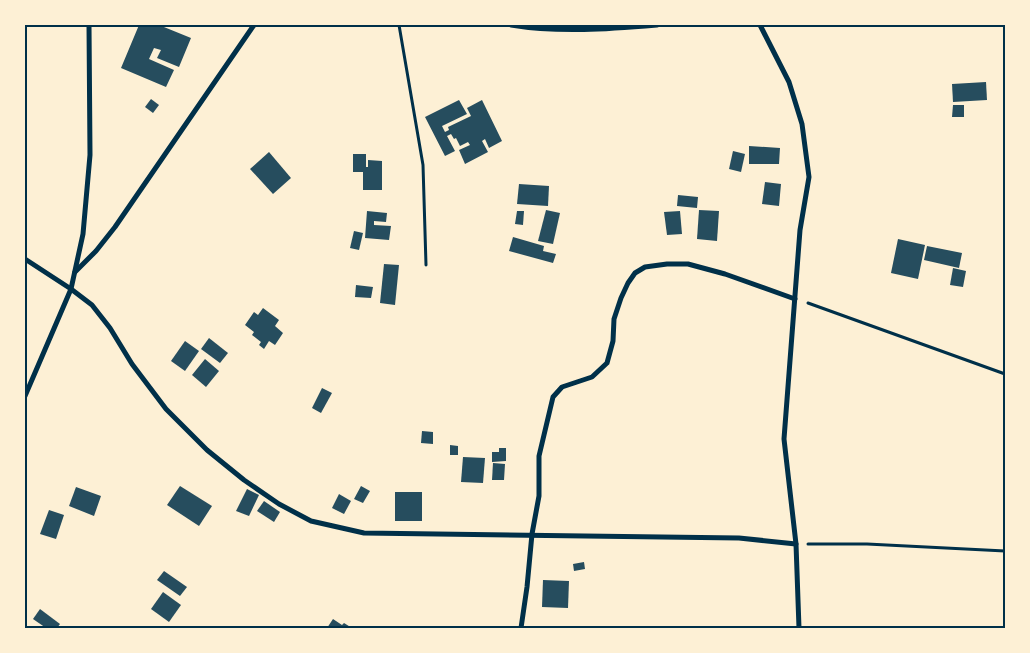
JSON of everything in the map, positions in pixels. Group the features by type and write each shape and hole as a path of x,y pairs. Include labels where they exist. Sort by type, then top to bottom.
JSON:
{"street":[{"path":"25,396 71,289 83,234 90,155 89,25"},
{"path":"75,272 96,251 115,227 254,25"},
{"path":"511,25 565,29 613,29 657,25"},
{"path":"760,25 789,82 802,124 809,177 800,230 784,439 796,544 799,628"},
{"path":"25,259 92,305 110,328 132,364 166,409 207,450 265,494 311,521 364,533 739,538 796,544"},
{"path":"521,628 532,534 539,496 539,456 553,397 562,387 592,376 607,364 613,341 614,319 628,283 636,273 645,267 688,264 725,274 795,299"}],"path":[{"path":"399,25 423,165 426,265"},
{"path":"795,299 1005,374"},
{"path":"796,544 867,544 1005,551"}],"building":[{"path":"139,25 159,25 191,38 179,67 157,58 161,50 154,48 149,59 174,70 166,87 121,68"},
{"path":"986,82 987,100 953,102 952,84"},
{"path":"151,99 159,105 153,113 145,107"},
{"path":"459,100 467,114 442,126 445,132 449,130 448,127 471,116 467,108 482,100 502,141 489,148 485,139 482,141 488,152 465,164 459,150 470,145 468,142 460,146 456,138 454,139 451,134 447,136 455,151 445,156 425,117"},
{"path":"953,105 964,105 964,117 952,117"},
{"path":"749,146 780,148 779,164 749,164"},
{"path":"733,151 745,154 741,172 729,169"},
{"path":"269,152 291,178 273,194 250,169"},
{"path":"353,154 366,154 366,167 368,167 368,160 382,161 382,190 363,190 363,172 353,172"},
{"path":"765,182 781,184 779,206 762,204"},
{"path":"519,184 549,186 548,206 517,204"},
{"path":"678,195 698,197 697,208 677,206"},
{"path":"546,210 560,213 553,244 538,241"},
{"path":"699,210 719,211 717,241 697,239"},
{"path":"367,211 387,213 386,222 374,221 374,225 391,226 389,240 365,238"},
{"path":"517,211 524,211 523,225 515,224"},
{"path":"680,211 682,234 667,235 664,212"},
{"path":"354,231 363,233 359,250 350,248"},
{"path":"513,237 544,246 543,251 556,254 553,263 509,251"},
{"path":"898,239 925,245 918,279 891,273"},
{"path":"927,246 962,253 959,268 924,260"},
{"path":"384,264 399,265 395,305 380,303"},
{"path":"953,268 966,271 963,287 950,285"},
{"path":"356,285 373,287 371,298 355,297"},
{"path":"263,308 279,320 275,326 283,333 275,345 269,341 264,349 259,345 261,342 252,335 254,332 245,325 254,312 258,315"},
{"path":"209,338 228,353 220,363 201,349"},
{"path":"185,341 199,351 185,371 171,361"},
{"path":"205,359 219,371 206,387 192,375"},
{"path":"322,388 332,393 321,413 312,408"},
{"path":"422,431 433,432 433,444 421,443"},
{"path":"450,445 458,446 458,455 450,455"},
{"path":"499,448 506,448 506,461 492,462 492,452 499,452"},
{"path":"463,457 485,458 483,483 461,482"},
{"path":"493,463 505,464 504,480 492,480"},
{"path":"180,486 212,506 199,526 167,505"},
{"path":"361,486 370,491 363,503 354,499"},
{"path":"76,487 101,496 94,516 69,506"},
{"path":"247,489 259,495 249,516 236,511"},
{"path":"395,492 422,492 422,521 395,521"},
{"path":"339,494 351,501 344,514 332,508"},
{"path":"264,501 280,512 274,522 257,511"},
{"path":"49,510 64,515 56,539 40,534"},
{"path":"584,562 585,569 574,571 573,564"},
{"path":"164,571 187,587 180,596 157,580"},
{"path":"543,580 569,581 568,608 542,607"},
{"path":"163,592 181,605 169,622 151,609"},
{"path":"40,609 60,624 57,628 46,628 33,619"},
{"path":"333,619 342,625 344,623 352,628 327,628"}]}
